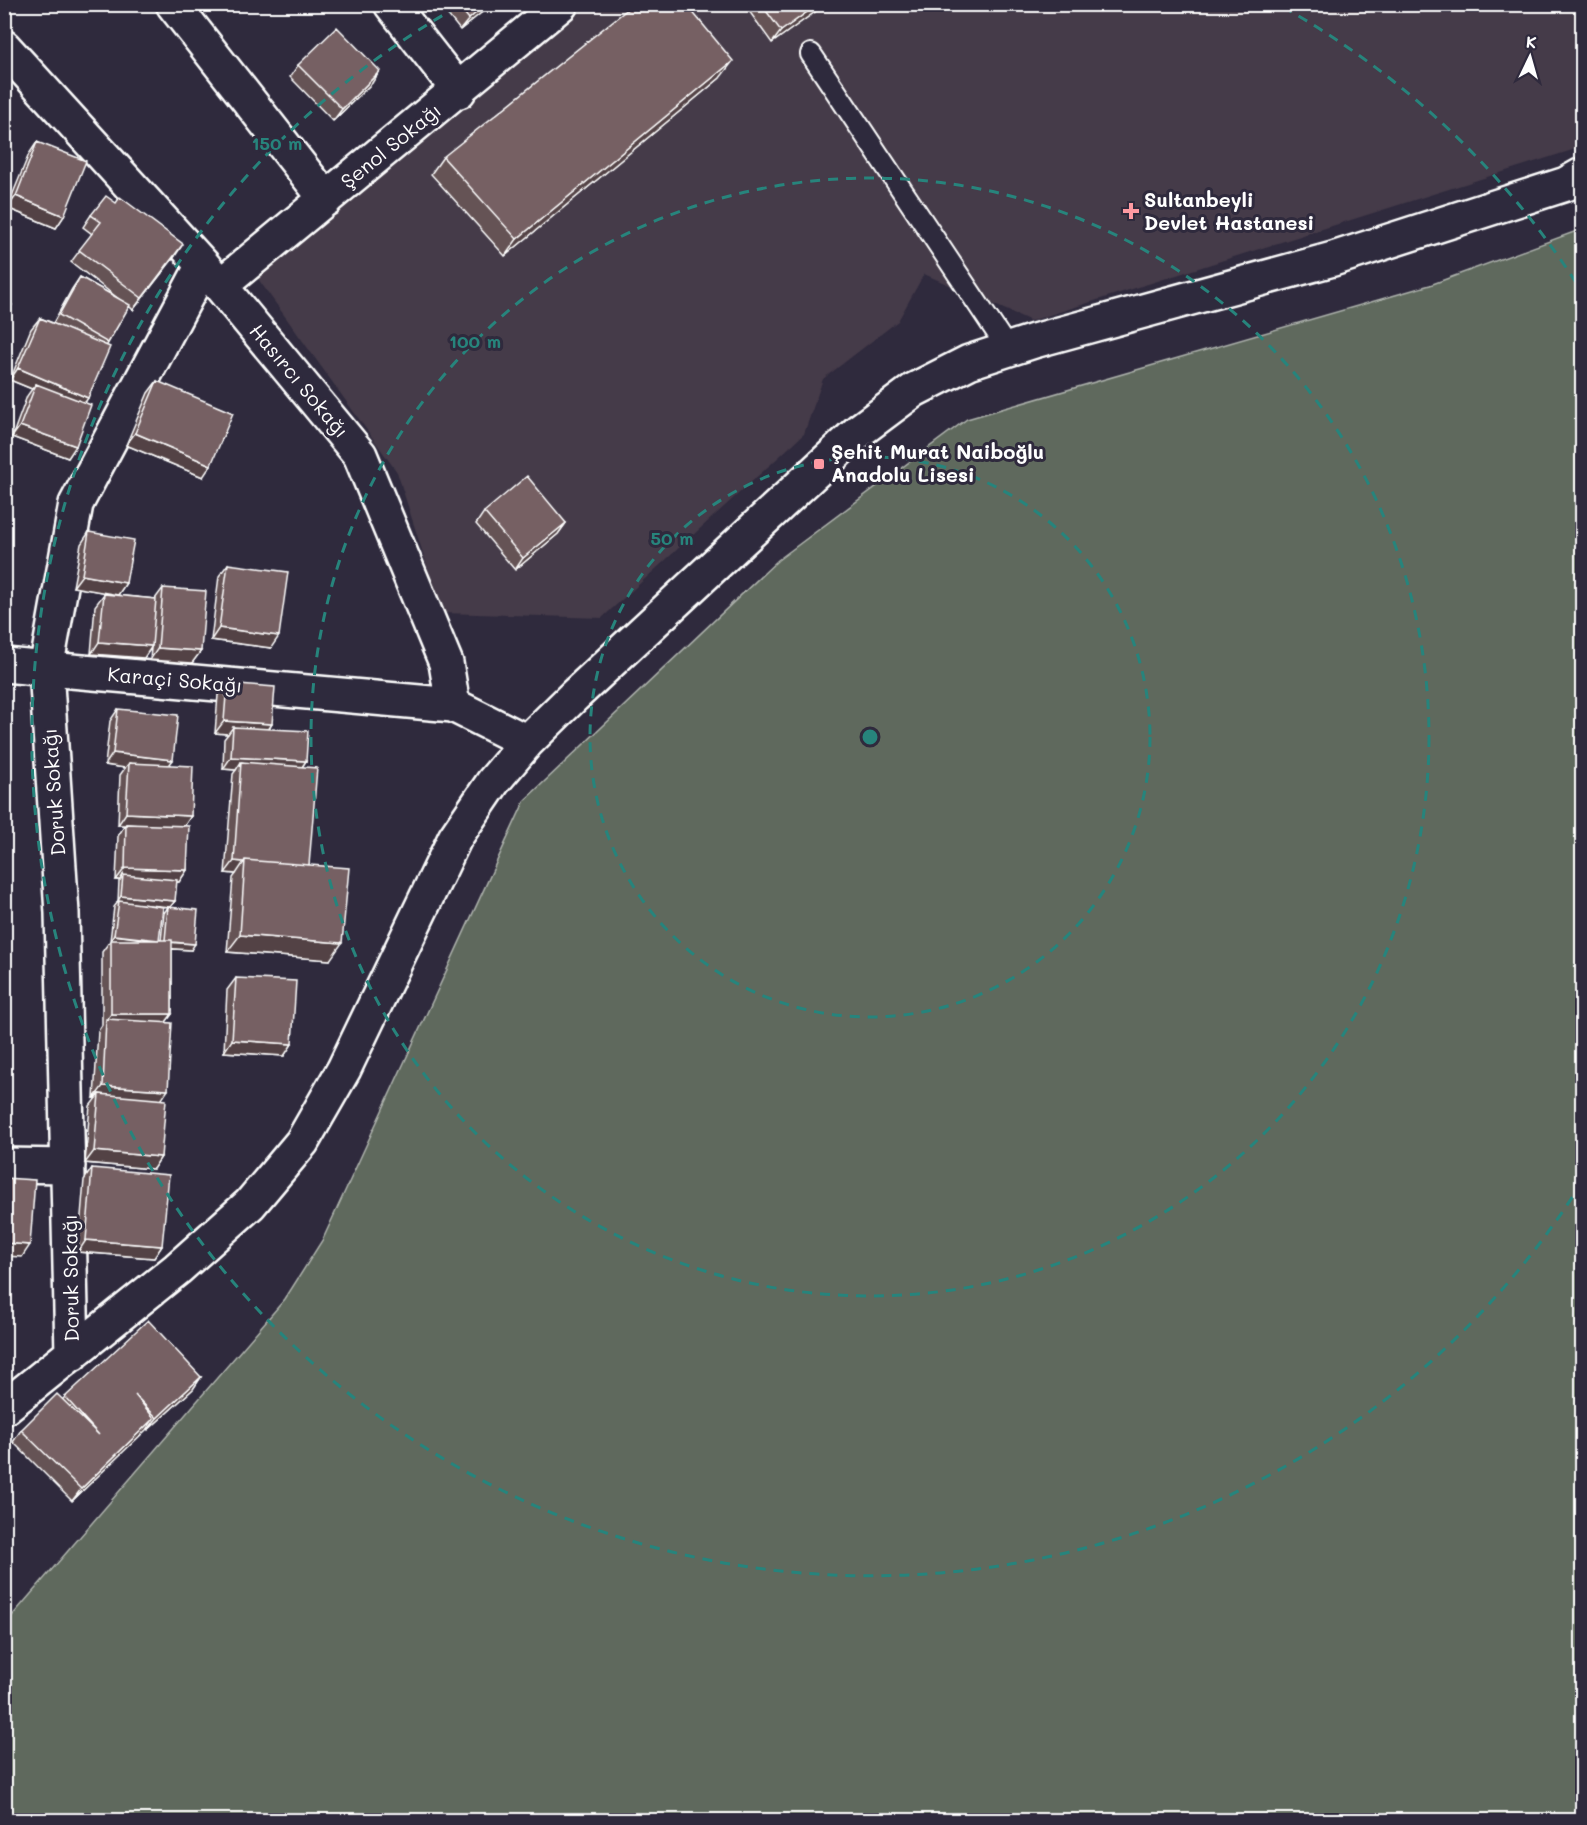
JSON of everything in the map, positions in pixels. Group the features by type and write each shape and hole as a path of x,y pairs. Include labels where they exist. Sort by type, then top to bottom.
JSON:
{"street":[{"path":"173,4 326,199"},
{"path":"392,4 459,91"},
{"name":"Şenol Sokağı","path":"212,275 326,199 459,91 561,4"},
{"name":"Hasırcı Sokağı","path":"4,47 212,275 360,455 446,663 453,705"},
{"path":"4,1408 177,1269 250,1204 302,1142 344,1069 455,838 493,782 527,742 859,430 914,390 969,362 1008,349 1333,259 1566,184 1582,175"},
{"name":"Doruk Sokağı","path":"72,1354 62,913 46,669 76,504 212,275"},
{"name":"Karaçi Sokağı","path":"4,665 453,705"},
{"path":"453,705 527,742"},
{"path":"4,1165 68,1166"}],"lane":[{"path":"811,54 1008,349"}],"shaded area":[{"path":"589,5 1582,5 1582,147 1031,321 924,274 898,321 823,379 804,434 602,618 442,613 397,472 253,272"}],"green space":[{"path":"1582,229 1582,1820 5,1820 5,1624 285,1299 323,1239 525,800 778,560 967,419 1430,285"}],"building":[{"path":"457,4 486,4 469,19"},
{"path":"634,4 686,4 733,61 517,239 443,157"},
{"path":"761,4 818,4 781,31"},
{"path":"337,27 380,71 342,109 298,65"},
{"path":"37,142 86,161 64,216 16,196"},
{"path":"106,196 116,203 120,197 183,244 142,298 79,250 101,222 91,215"},
{"path":"80,277 130,305 108,343 59,315"},
{"path":"4,302 12,305 4,321"},
{"path":"40,318 110,347 88,398 18,368"},
{"path":"157,381 233,413 211,465 135,433"},
{"path":"36,384 91,405 76,446 20,426"},
{"path":"527,476 566,523 523,558 484,512"},
{"path":"89,532 134,540 126,583 82,575"},
{"path":"228,564 288,572 279,636 219,628"},
{"path":"163,588 206,591 201,651 158,648"},
{"path":"104,594 156,599 152,646 99,642"},
{"path":"227,683 275,687 272,724 224,721"},
{"path":"118,709 178,715 173,760 113,753"},
{"path":"233,727 308,731 306,761 231,757"},
{"path":"241,762 317,768 309,865 234,861"},
{"path":"129,763 193,766 191,816 126,813"},
{"path":"126,824 189,826 187,870 125,868"},
{"path":"245,860 349,868 342,943 240,935"},
{"path":"4,873 8,873 6,930 4,930"},
{"path":"123,875 177,880 175,901 121,896"},
{"path":"119,901 163,907 159,940 114,935"},
{"path":"168,907 198,910 195,944 165,940"},
{"path":"111,940 172,940 172,1014 111,1014"},
{"path":"236,978 296,981 292,1044 232,1040"},
{"path":"106,1019 172,1023 168,1090 103,1086"},
{"path":"99,1094 166,1100 161,1157 94,1151"},
{"path":"92,1168 169,1175 162,1246 86,1240"},
{"path":"4,1178 35,1180 30,1245 4,1243"},
{"path":"148,1320 201,1377 157,1418 135,1395 154,1418 81,1489 21,1430 57,1394 99,1435 65,1397"}],"place":[{"name":"Sultanbeyli Devlet Hastanesi","path":"1131,211"},
{"name":"Şehit Murat Naiboğlu Anadolu Lisesi","path":"819,464"}]}
